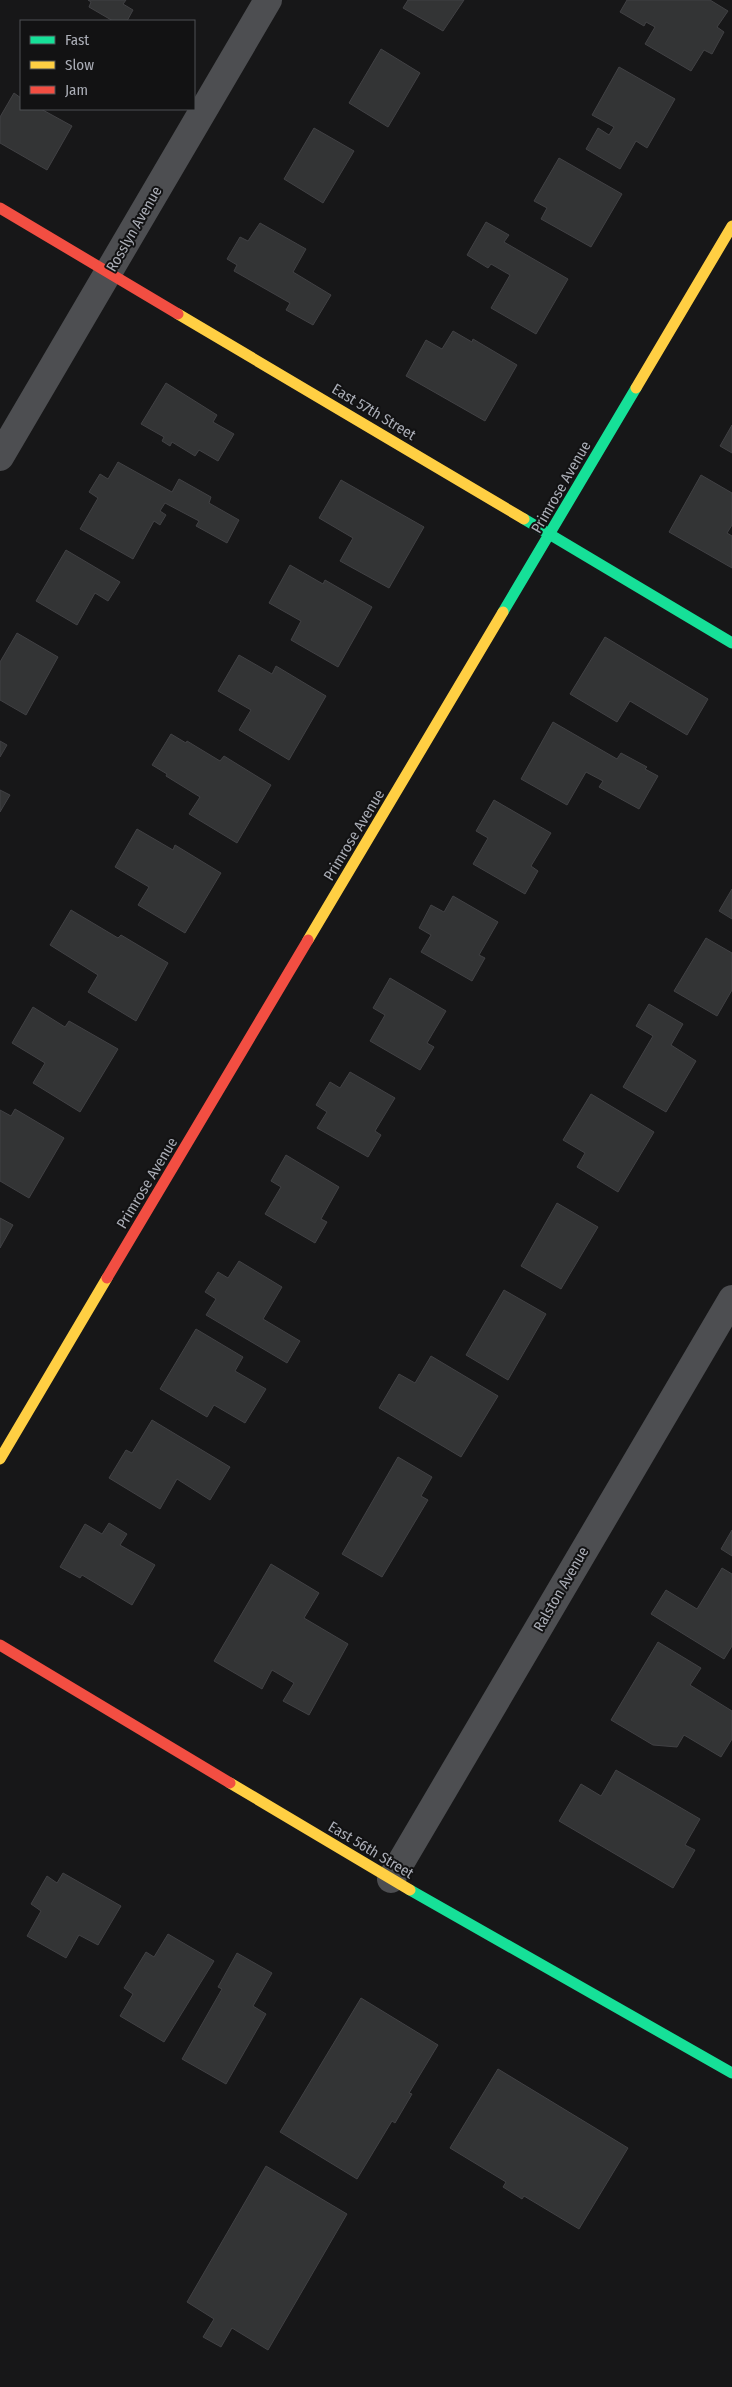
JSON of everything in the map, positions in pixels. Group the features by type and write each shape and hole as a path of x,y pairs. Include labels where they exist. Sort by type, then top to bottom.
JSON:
{"street":[{"name":"Rosslyn Avenue","path":"0,457 268,0"},
{"name":"East 57th Street","path":"0,208 732,643"},
{"name":"Primrose Avenue","path":"0,1459 732,226"},
{"name":"Ralston Avenue","path":"390,1879 732,1299"},
{"name":"East 56th Street","path":"0,1645 390,1879 732,2072"}],"building":[{"path":"88,0 126,0 123,4 133,10 128,20 111,20 89,7 91,2"},
{"path":"408,0 464,0 443,31 403,8"},
{"path":"627,0 710,0 728,11 717,27 724,32 712,54 704,50 691,71 645,44 655,27 646,22 644,26 620,12"},
{"path":"381,49 420,73 388,127 349,103"},
{"path":"619,67 675,99 647,148 636,141 620,169 586,149 598,128 609,135 614,127 592,115"},
{"path":"14,93 20,97 20,110 43,110 72,126 47,170 0,143 0,117"},
{"path":"314,128 354,151 323,203 284,179"},
{"path":"559,158 622,194 591,247 541,219 547,208 534,201"},
{"path":"486,222 509,235 504,242 568,279 536,334 491,308 510,275 491,264 488,268 467,255"},
{"path":"260,223 306,249 293,272 331,295 313,325 286,310 290,303 234,271 237,265 227,259 240,237 248,241"},
{"path":"453,331 472,342 473,339 517,365 485,421 406,376 426,340 442,349"},
{"path":"166,383 217,415 213,422 234,434 218,461 199,450 195,456 172,442 170,446 162,441 164,437 141,424"},
{"path":"732,425 732,453 720,446"},
{"path":"118,462 172,492 179,479 211,497 209,503 239,520 227,543 196,526 199,521 165,503 160,511 166,515 160,525 154,521 133,559 80,529 98,498 89,492 100,474 108,479"},
{"path":"701,475 732,493 732,525 727,533 732,536 732,568 669,532"},
{"path":"341,480 424,527 389,588 340,561 353,538 319,518"},
{"path":"66,550 120,582 108,601 95,593 77,625 36,601"},
{"path":"290,565 323,584 325,580 372,607 338,667 291,640 301,621 269,603"},
{"path":"17,633 58,657 26,715 0,700 0,662"},
{"path":"605,637 708,699 687,735 630,701 617,722 570,694"},
{"path":"239,655 272,674 276,666 326,696 289,760 239,730 251,710 218,691"},
{"path":"553,722 617,759 621,753 647,767 645,769 658,776 639,809 599,787 603,781 586,772 567,805 521,779"},
{"path":"171,734 186,743 187,741 220,761 224,756 271,785 237,843 189,814 200,797 152,765"},
{"path":"0,741 7,745 0,757"},
{"path":"0,790 10,795 0,812"},
{"path":"494,800 551,833 531,866 538,871 525,894 473,864 488,838 476,831"},
{"path":"137,829 173,850 175,845 221,873 185,933 138,905 149,887 115,867"},
{"path":"732,889 732,919 719,911"},
{"path":"453,896 498,922 479,955 485,958 472,981 421,952 431,935 419,928 431,905 444,912"},
{"path":"71,910 118,938 121,935 168,963 136,1021 88,992 98,975 50,945"},
{"path":"706,938 732,953 732,990 717,1016 674,991"},
{"path":"390,978 446,1011 427,1043 434,1047 420,1070 370,1041 385,1015 373,1008"},
{"path":"649,1004 683,1024 671,1045 696,1061 666,1112 623,1087 653,1036 636,1026"},
{"path":"33,1007 65,1027 69,1021 118,1049 80,1112 33,1083 45,1063 12,1043"},
{"path":"350,1072 395,1098 375,1131 381,1135 368,1157 317,1128 327,1112 316,1105 330,1082 340,1088"},
{"path":"591,1094 654,1132 618,1192 577,1167 585,1153 563,1140"},
{"path":"15,1109 64,1138 29,1198 0,1181 0,1110 11,1116"},
{"path":"286,1155 339,1187 321,1219 327,1222 315,1243 265,1214 281,1187 271,1181"},
{"path":"557,1203 598,1227 561,1289 521,1266"},
{"path":"0,1218 13,1225 0,1248"},
{"path":"239,1261 282,1287 263,1319 300,1341 287,1363 206,1315 216,1299 205,1292 218,1272 228,1278"},
{"path":"504,1290 546,1314 508,1380 466,1355"},
{"path":"196,1329 243,1357 235,1371 266,1389 245,1423 214,1405 207,1417 160,1389"},
{"path":"431,1356 498,1396 461,1457 379,1408 399,1374 415,1383"},
{"path":"152,1420 230,1467 210,1500 177,1479 160,1509 109,1478 126,1450 132,1453"},
{"path":"398,1457 432,1477 421,1496 428,1500 382,1577 342,1554"},
{"path":"109,1523 127,1534 120,1545 155,1565 132,1605 82,1575 80,1578 60,1567 85,1524 102,1534"},
{"path":"732,1530 732,1556 721,1549"},
{"path":"271,1564 319,1593 304,1618 348,1644 309,1715 283,1701 294,1683 272,1670 262,1689 214,1661"},
{"path":"722,1568 732,1574 732,1646 724,1659 651,1614 666,1590 697,1609"},
{"path":"658,1642 701,1668 690,1685 732,1711 732,1739 721,1757 684,1735 677,1747 653,1745 611,1720"},
{"path":"616,1770 700,1819 685,1845 695,1850 673,1888 559,1821 581,1784 601,1796"},
{"path":"63,1873 121,1906 98,1945 79,1935 66,1958 27,1936 41,1911 31,1904 47,1876 57,1883"},
{"path":"168,1934 214,1961 164,2042 120,2016 133,1994 124,1988 146,1952 154,1957"},
{"path":"237,1953 272,1973 253,2006 266,2014 226,2084 182,2059 222,1989 218,1987"},
{"path":"361,1998 438,2045 409,2093 412,2094 395,2123 392,2121 357,2179 280,2132"},
{"path":"498,2069 628,2148 579,2229 524,2196 522,2199 503,2187 506,2182 450,2148"},
{"path":"266,2166 347,2214 268,2350 232,2328 221,2347 203,2337 214,2319 187,2302"}],"traffic: fast":[{"path":"503,612 636,388"},
{"path":"524,519 732,643"},
{"path":"410,1890 732,2073"}],"traffic: slow":[{"path":"636,388 732,226"},
{"path":"178,314 524,519"},
{"path":"308,940 503,612"},
{"path":"0,1459 107,1278"},
{"path":"230,1783 410,1890"}],"traffic: jam":[{"path":"0,208 178,314"},
{"path":"107,1278 308,940"},
{"path":"0,1645 230,1783"}]}
